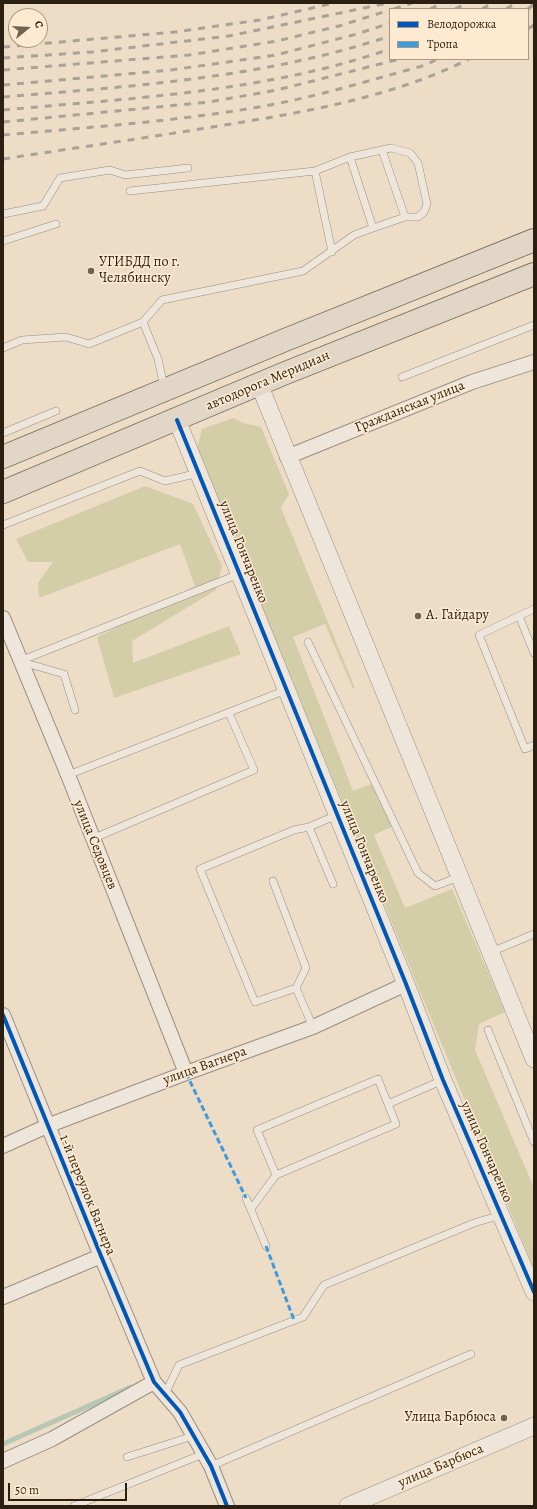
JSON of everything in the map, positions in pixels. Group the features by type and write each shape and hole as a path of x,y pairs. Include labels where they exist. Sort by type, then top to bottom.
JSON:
{"main road":[{"path":"3,458 247,356 534,240"},
{"name":"автодорога Меридиан","path":"3,492 177,420 259,384 534,274"},
{"path":"247,356 259,384"},
{"name":"улица Гончаренко","path":"165,391 177,420"}],"street":[{"name":"Гражданская улица","path":"287,457 472,382 534,362"},
{"path":"259,384 287,457 534,1058"},
{"name":"улица Гончаренко","path":"177,420 406,984 443,1080 534,1292"},
{"name":"улица Седовцев","path":"3,618 68,775 92,839 186,1073"},
{"name":"улица Вагнера","path":"3,1146 47,1126 186,1073 314,1027 406,984"},
{"name":"1-й переулок Вагнера","path":"3,1015 47,1126 154,1382 180,1412 211,1466 227,1506"},
{"path":"3,1297 101,1256"},
{"path":"3,1461 52,1439 154,1382"},
{"name":"улица Барбюса","path":"348,1506 534,1426"}],"lane":[{"path":"3,348 22,340 66,337 89,344 143,322 162,300 303,271 332,252 354,235 405,217 418,217 424,212 427,204 418,162 410,154 391,148 350,157 315,171 130,191"},
{"path":"382,150 405,217"},
{"path":"350,157 373,228"},
{"path":"3,214 43,206 60,178 110,170 125,175 188,168"},
{"path":"315,171 332,252"},
{"path":"3,241 56,224"},
{"path":"143,322 158,359 165,391"},
{"path":"402,377 534,325"},
{"path":"3,433 56,411"},
{"path":"3,525 140,471 165,481 199,473"},
{"path":"20,661 239,574"},
{"path":"534,609 479,634 525,749 534,745"},
{"path":"520,616 534,653"},
{"path":"308,642 418,873 434,886 459,877"},
{"path":"20,661 64,674 75,710"},
{"path":"68,775 286,690"},
{"path":"92,839 254,770 230,713"},
{"path":"273,881 306,968 296,988 255,1002 200,869 294,830 309,827 337,815"},
{"path":"309,827 333,884"},
{"path":"491,952 534,934"},
{"path":"296,988 314,1027"},
{"path":"488,1030 534,1142"},
{"path":"251,1209 276,1175 396,1124 378,1079 257,1130 276,1175"},
{"path":"388,1104 443,1080"},
{"path":"246,1198 266,1246"},
{"path":"165,1394 179,1365 304,1317 324,1285 474,1223 501,1215"},
{"path":"211,1466 471,1354"},
{"path":"127,1457 193,1436"},
{"path":"74,1506 203,1454"}],"shaded area":[{"path":"233,418 243,423 261,427 289,494 281,508 355,688 353,689 325,624 293,637 353,791 374,783 392,827 374,835 405,908 452,889 505,1012 479,1024 475,1050 534,1188 534,1269 197,448 202,429"},
{"path":"145,486 193,504 222,566 216,590 132,641 133,663 229,626 241,654 114,698 97,637 195,586 180,544 39,598 38,583 53,562 28,562 16,539"}],"waterway":[{"path":"3,1444 131,1387"}],"railway":[{"path":"3,47 175,32 260,20 334,3"},
{"path":"3,58 92,52 229,36 388,3"},
{"path":"397,8 412,3"},
{"path":"432,8 442,3"},
{"path":"457,8 467,3"},
{"path":"484,8 493,3"},
{"path":"508,8 516,3"},
{"path":"529,8 534,4"},
{"path":"3,70 189,55 277,41 339,26 389,10"},
{"path":"3,85 171,70 276,55 357,34 389,23"},
{"path":"529,28 534,25"},
{"path":"3,97 150,84 247,71 295,62 389,36"},
{"path":"3,110 150,97 247,84 296,75 389,49"},
{"path":"3,122 209,102 277,90 396,60"},
{"path":"3,135 103,126 237,111 270,105 368,81 426,65 435,60"},
{"path":"3,159 208,128 326,107 385,92 442,72 467,60"}],"marked path":[{"path":"186,1073 246,1198"},
{"path":"266,1246 294,1320"}],"cycle path":[{"path":"177,420 406,984 443,1080 534,1292"},
{"path":"3,1015 154,1382 180,1412 211,1466 227,1506"}],"place":[{"name":"УГИБДД по г. Челябинску","path":"91,271"},
{"name":"А. Гайдару","path":"418,616"},
{"name":"Улица Барбюса","path":"504,1418"}]}
